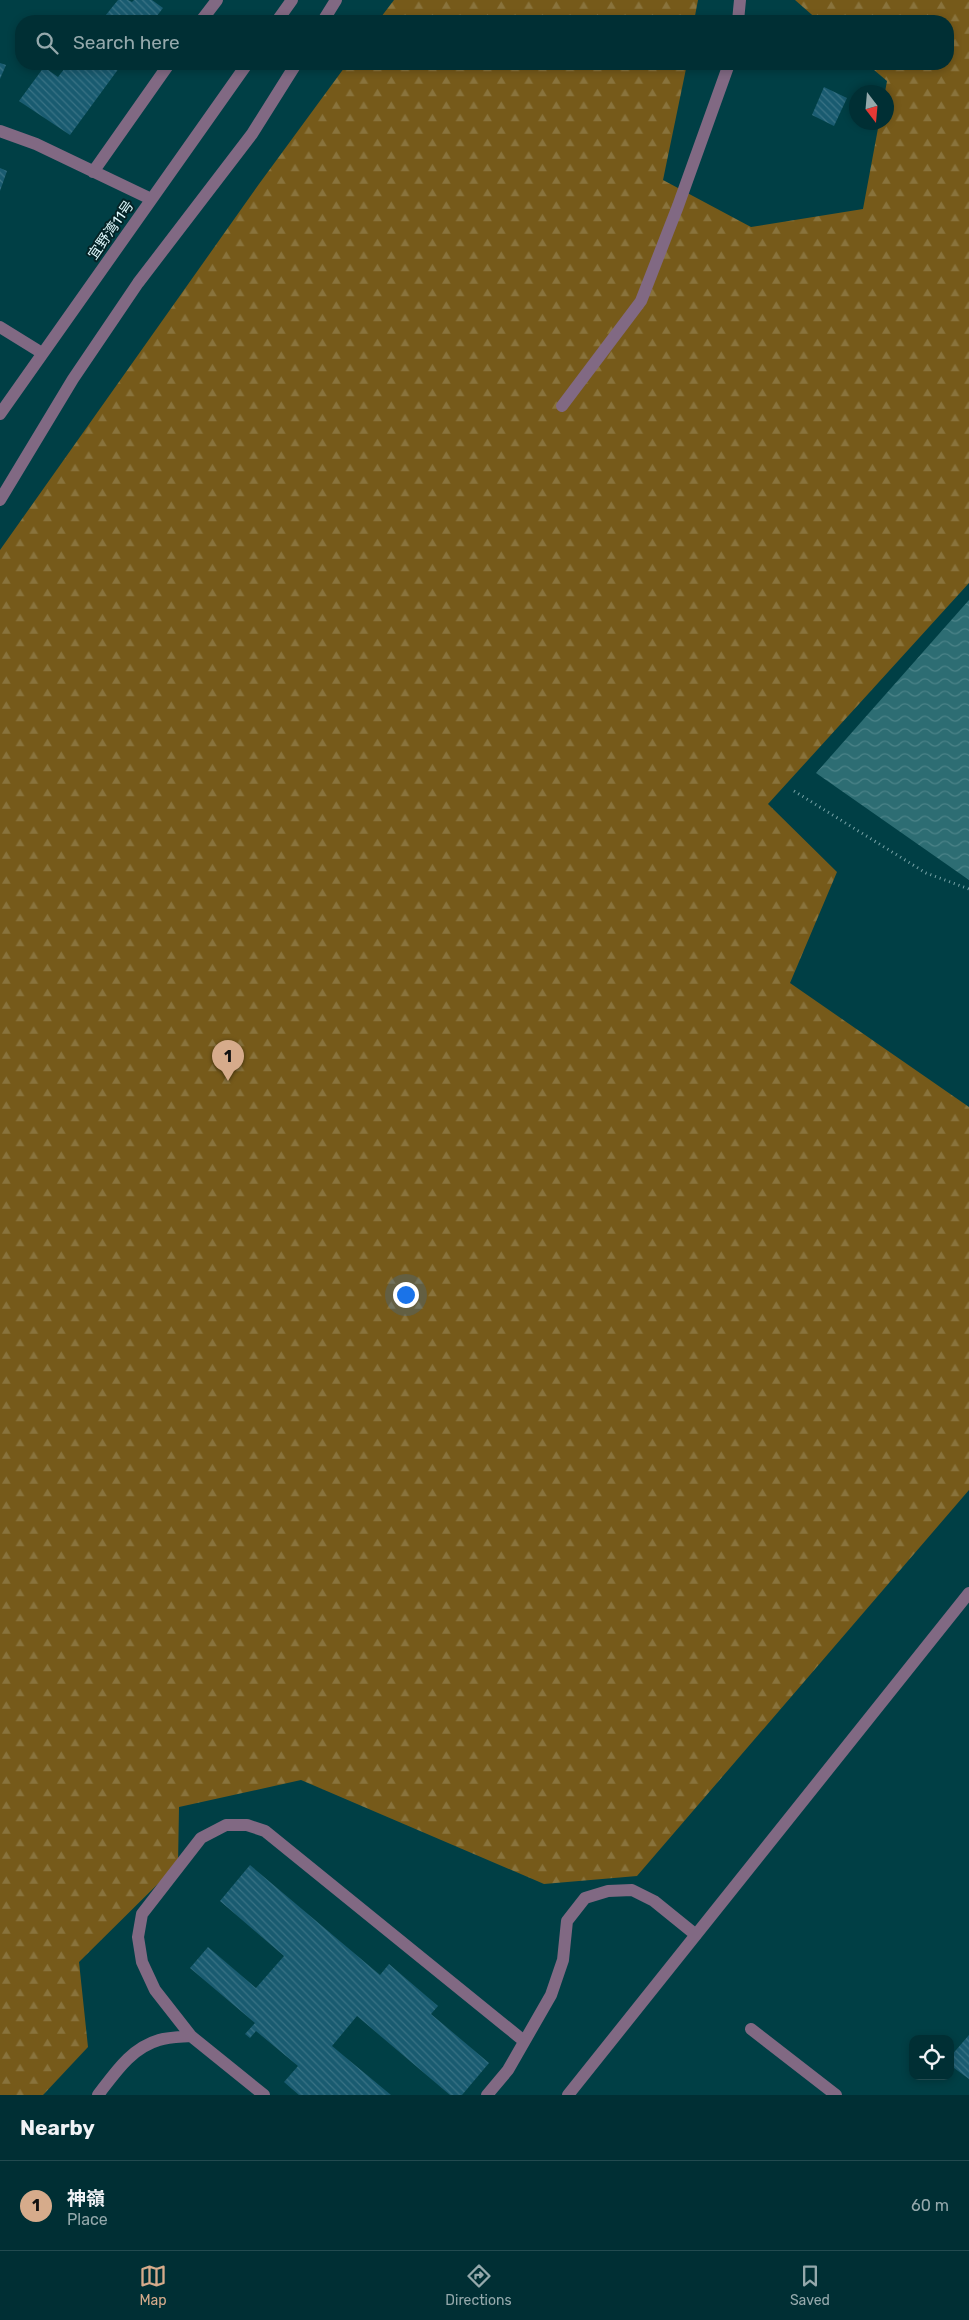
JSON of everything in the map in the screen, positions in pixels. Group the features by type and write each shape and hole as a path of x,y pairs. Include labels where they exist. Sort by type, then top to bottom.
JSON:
{"street":[{"path":"206,15 217,0"},
{"path":"281,15 292,0"},
{"path":"327,15 336,0"},
{"path":"739,15 740,0"},
{"path":"93,172 165,70"},
{"name":"宜野湾11号","path":"0,414 243,70"},
{"path":"0,500 73,379 138,283 252,134 292,70"},
{"path":"562,406 641,301 678,206 727,70"},
{"path":"0,131 36,144 151,199"},
{"path":"0,326 42,353"},
{"path":"568,2095 969,1593"},
{"path":"264,2095 191,2036 155,1990 142,1962 138,1937 142,1914 201,1838 226,1825 247,1825 265,1831 524,2041"},
{"path":"487,2095 508,2070 551,1995 563,1960 567,1921 585,1898 608,1891 632,1890 654,1901 696,1935"},
{"path":"752,2029 836,2095"},
{"path":"98,2095 123,2064 139,2048 159,2040 191,2036"}],"path":[{"path":"794,791 926,873 969,889"}],"green space":[{"path":"394,0 698,0 695,15 383,15"},
{"path":"795,0 969,0 969,583 768,804 837,872 790,983 969,1107 969,1490 637,1876 544,1884 301,1780 179,1807 178,1864 79,1962 88,2047 43,2095 0,2095 0,550 259,184 343,70 686,70 663,180 751,227 863,209 878,130 894,130 894,85 886,85 887,81 874,70 954,70 954,15 812,15"}],"water":[{"path":"969,600 969,880 816,773"}],"building":[{"path":"118,0 132,2 134,0 152,0 163,8 158,15 106,15"},
{"path":"0,63 6,65 0,79"},
{"path":"42,70 48,70 58,77 63,70 118,70 70,135 19,101"},
{"path":"824,87 847,98 834,126 812,115"},
{"path":"0,168 7,171 0,191"},
{"path":"250,1865 380,1975 389,1964 438,2006 431,2014 489,2063 462,2095 450,2095 357,2016 332,2046 391,2095 299,2095 284,2082 298,2066 256,2031 250,2038 245,2034 255,2023 190,1968 208,1947 256,1988 284,1956 220,1901"},
{"path":"969,2035 969,2079 954,2068 954,2052"}],"place":[{"name":"神嶺","path":"228,1081"}]}
